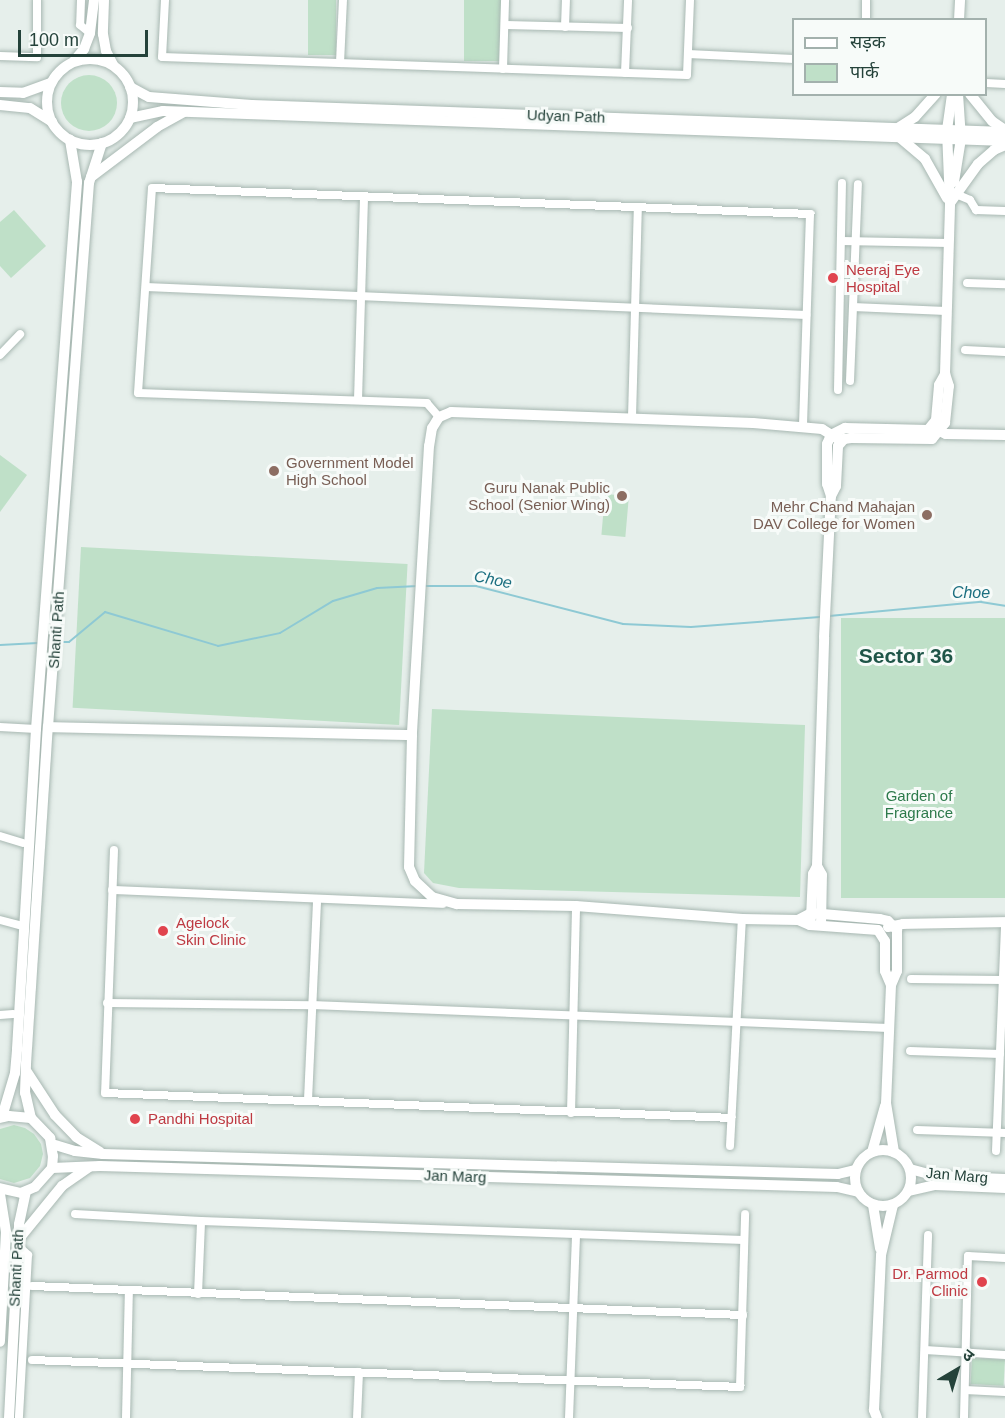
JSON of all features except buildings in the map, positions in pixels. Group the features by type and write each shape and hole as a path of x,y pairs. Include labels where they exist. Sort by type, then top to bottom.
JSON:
{"main road":[{"path":"74,61 84,49 90,33 93,0"},
{"path":"0,105 30,108 52,122 69,140 84,144 102,143 118,135 130,118 133,109 130,87 125,77 113,65 106,51 103,34 104,0"},
{"path":"959,18 960,0"},
{"path":"52,122 48,111 48,91 51,83 68,64 74,61 96,59 113,65"},
{"path":"0,92 23,93 51,83"},
{"name":"Udyan Path","path":"130,87 149,97 252,105 898,133"},
{"path":"934,96 898,133 925,159 953,199"},
{"path":"952,96 947,134 953,199"},
{"path":"958,96 961,135 949,243 945,374 939,385 936,429 932,439 924,441 837,437 822,429 802,426 632,417 451,412 439,417 432,428 429,446 412,735 409,867 415,881 432,897 457,904 576,906 742,920 798,920 816,925 879,931 893,925 1005,922"},
{"path":"972,96 992,121 1005,131"},
{"name":"Udyan Path","path":"130,118 163,111 947,134 1005,143"},
{"path":"91,177 157,127 184,112"},
{"name":"Udyan Path","path":"961,135 1005,131"},
{"name":"Shanti Path","path":"1,1118 15,1072 40,667 77,182 69,140"},
{"name":"Shanti Path","path":"31,1118 26,1093 26,1071 48,727 91,177 102,143"},
{"path":"953,199 978,164 1005,143"},
{"path":"936,429 1005,435"},
{"path":"816,925 822,875 817,866 831,496 826,484 827,444 837,437"},
{"path":"48,727 412,735"},
{"path":"798,920 816,913 880,919 893,925 899,936 897,971 891,985 886,1103 894,1152"},
{"path":"879,931 885,941 885,970 891,985"},
{"path":"26,1071 55,1115 76,1137 103,1154"},
{"path":"0,1092 15,1072"},
{"path":"872,1152 886,1103"},
{"path":"0,1188 10,1192 26,1191 36,1187 52,1168 52,1144 42,1126 31,1118 1,1118"},
{"name":"Jan Marg","path":"52,1144 75,1151 103,1154 838,1173 856,1170"},
{"path":"873,1205 899,1203 909,1191 912,1178 910,1168 903,1158 894,1152 883,1150 872,1152 862,1158 854,1179 858,1192 873,1205 881,1255"},
{"path":"18,1243 62,1186 89,1167"},
{"name":"Jan Marg","path":"52,1168 89,1167 837,1186 858,1192"},
{"name":"Jan Marg","path":"910,1168 936,1176 1005,1179"},
{"name":"Jan Marg","path":"909,1191 935,1185 1005,1188"},
{"name":"Shanti Path","path":"9,1418 18,1243 21,1207 26,1191"},
{"name":"Shanti Path","path":"0,1194 4,1213 0,1342"},
{"path":"873,1415 881,1255 893,1205"},
{"path":"0,1229 4,1241"}],"street":[{"path":"0,56 37,57 37,0"},
{"path":"81,0 80,25 90,33"},
{"path":"165,0 162,57 687,75 690,0"},
{"path":"340,63 343,0"},
{"path":"503,69 505,0"},
{"path":"565,27 566,0"},
{"path":"625,73 628,0"},
{"path":"866,0 866,18"},
{"path":"506,25 628,28"},
{"path":"688,54 792,59"},
{"path":"987,83 1005,84"},
{"path":"838,390 842,183"},
{"path":"850,381 858,184"},
{"path":"439,417 427,404 138,393 152,188 810,214 802,426"},
{"path":"358,400 364,196"},
{"path":"953,199 970,200 976,210 1005,211"},
{"path":"632,417 633,308 638,207"},
{"path":"842,241 949,243"},
{"path":"967,283 1005,284"},
{"path":"146,287 806,315"},
{"path":"853,307 946,311"},
{"path":"0,356 20,334"},
{"path":"965,350 1005,352"},
{"path":"0,727 36,729"},
{"path":"0,836 23,843"},
{"path":"114,850 105,1093 732,1119"},
{"path":"112,890 457,904"},
{"path":"308,1100 317,899"},
{"path":"571,1113 576,906"},
{"path":"0,920 18,925"},
{"path":"730,1146 742,920"},
{"path":"996,1152 1001,1133 1000,1054 1003,1043 1005,927"},
{"path":"911,979 1003,980"},
{"path":"107,1003 312,1005 890,1028"},
{"path":"0,1015 13,1014"},
{"path":"910,1051 1000,1054"},
{"path":"917,1130 1001,1133"},
{"path":"75,1214 201,1221 744,1239"},
{"path":"32,1360 129,1366 359,1372 740,1387 745,1214"},
{"path":"198,1294 201,1221"},
{"path":"568,1418 576,1234"},
{"path":"922,1418 928,1235"},
{"path":"18,1243 28,1255 19,1418"},
{"path":"964,1418 968,1256 1005,1258"},
{"path":"32,1286 574,1307 743,1316"},
{"path":"126,1418 129,1290"},
{"path":"925,1350 1005,1355"},
{"path":"357,1418 359,1372"},
{"path":"965,1390 1005,1392"}],"green space":[{"path":"308,0 336,0 336,55 308,55"},
{"path":"464,0 502,0 502,61 464,61"},
{"path":"83,75 95,75 105,79 113,87 117,103 113,119 105,127 95,131 83,131 73,127 65,119 61,109 61,97 65,87 73,79"},
{"path":"14,210 46,246 11,278 0,266 0,222"},
{"path":"0,455 27,475 0,512"},
{"path":"605,494 629,496 625,537 601,535"},
{"path":"81,547 408,564 399,725 73,708"},
{"name":"Garden of Fragrance","path":"841,618 1005,618 1005,898 841,898"},
{"path":"432,709 805,725 800,897 459,888 433,883 424,873"},
{"path":"14,1125 34,1134 41,1144 43,1154 40,1166 30,1178 14,1183 0,1179 0,1129"},
{"path":"972,1358 1005,1360 1004,1386 971,1384"}],"waterway":[{"name":"Choe","path":"59,642 69,642 105,612 218,646 280,633 333,601 377,588 418,586"},
{"name":"Choe","path":"423,586 476,586 623,624 691,627 820,617"},
{"name":"Choe","path":"829,616 981,602 1005,606"},
{"name":"Choe","path":"0,645 38,643"}],"place":[{"name":"Neeraj Eye Hospital","path":"833,278"},
{"name":"Government Model High School","path":"274,471"},
{"name":"Guru Nanak Public School (Senior Wing)","path":"622,496"},
{"name":"Mehr Chand Mahajan DAV College for Women","path":"927,515"},
{"name":"Agelock Skin Clinic","path":"163,931"},
{"name":"Pandhi Hospital","path":"135,1119"},
{"name":"Dr. Parmod Clinic","path":"982,1282"}],"district":[{"name":"Sector 36","path":"906,656"}]}
